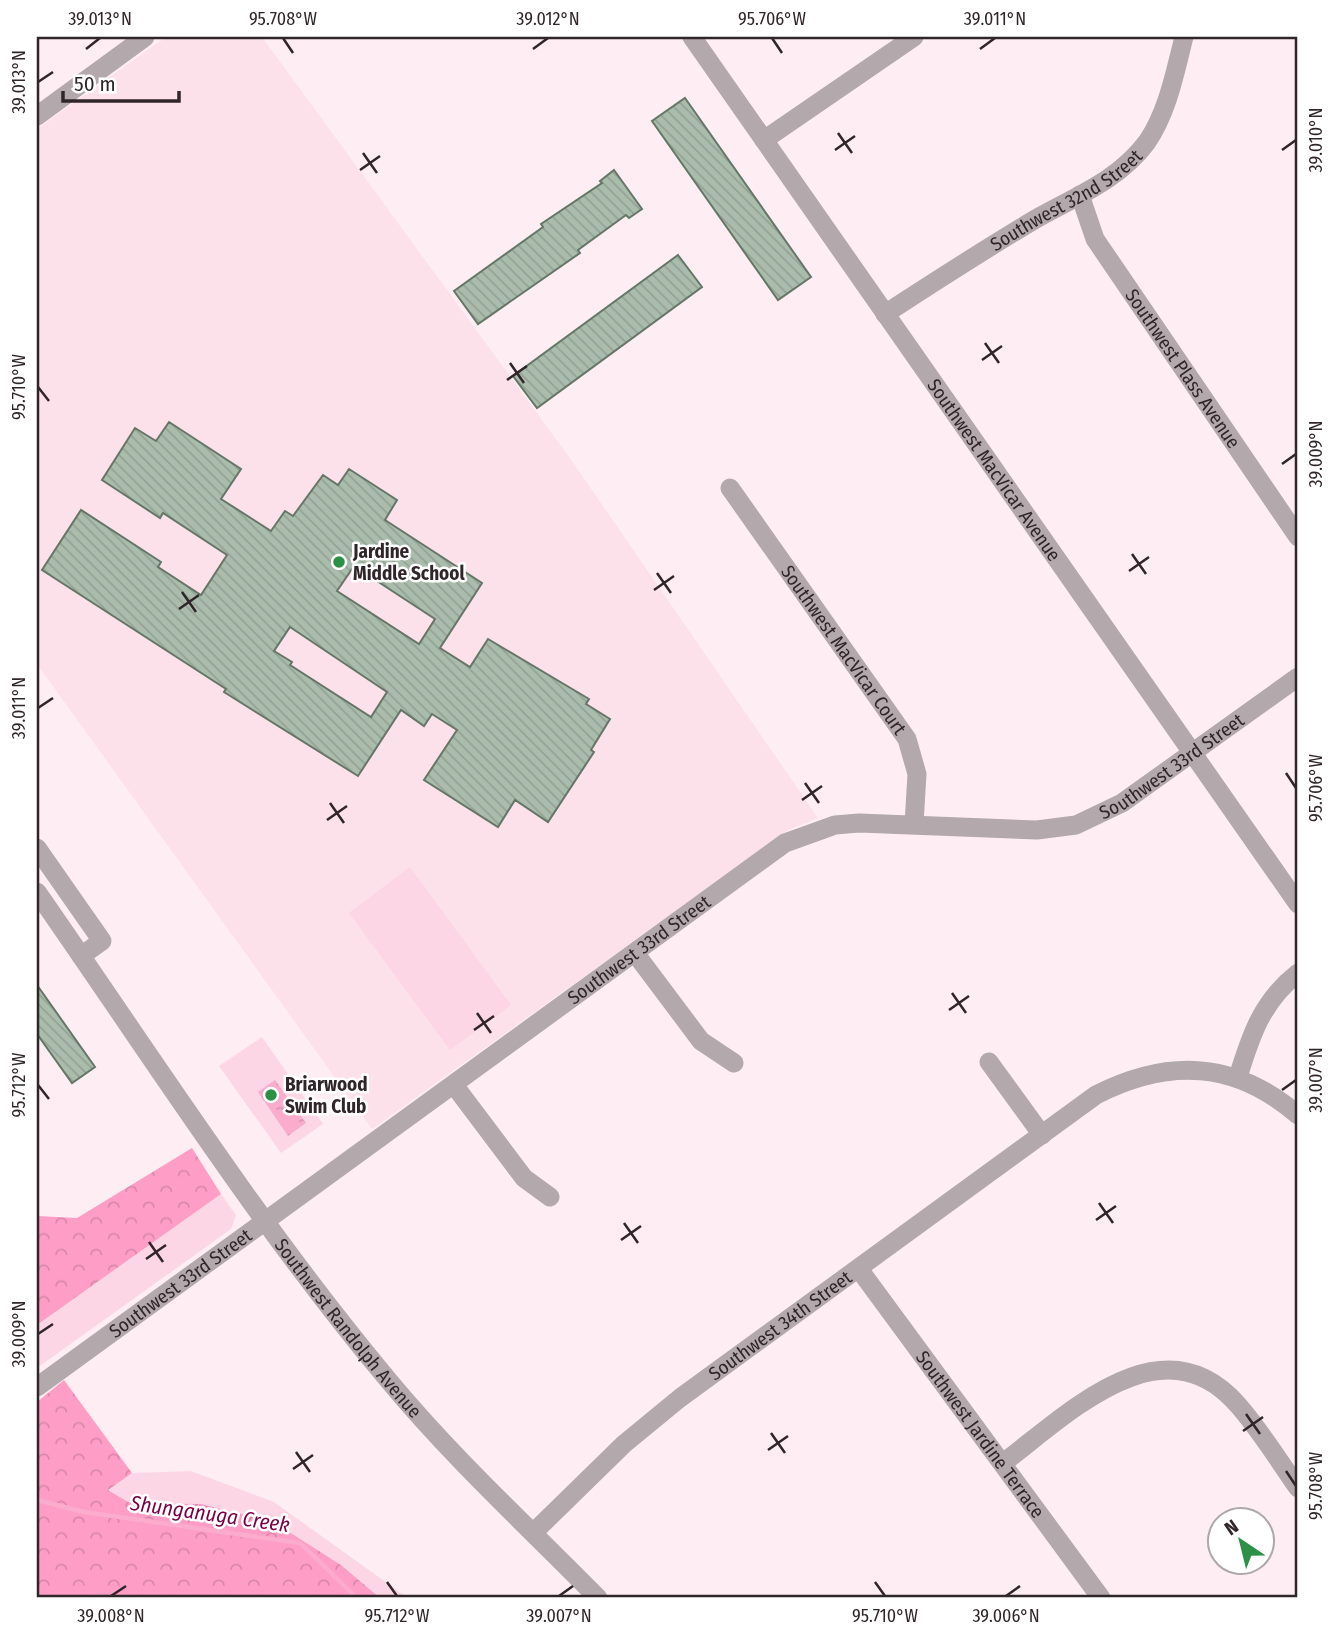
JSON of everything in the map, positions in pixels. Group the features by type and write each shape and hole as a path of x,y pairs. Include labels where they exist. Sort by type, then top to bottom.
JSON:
{"street":[{"path":"37,116 145,37"},
{"name":"Southwest MacVicar Avenue","path":"692,37 1298,904"},
{"path":"764,140 914,37"},
{"name":"Southwest 32nd Street","path":"885,314 1117,173 1147,141 1165,108 1184,37"},
{"name":"Southwest Plass Avenue","path":"1080,195 1095,239 1114,269 1298,537"},
{"name":"Southwest MacVicar Court","path":"730,488 907,739 918,774 914,824"},
{"name":"Southwest 33rd Street","path":"37,1387 454,1086 785,842 835,825 914,824 1037,830 1076,825 1122,803 1298,677"},
{"path":"37,848 102,941 81,956"},
{"name":"Southwest Randolph Avenue","path":"37,892 265,1221 390,1383 598,1598"},
{"path":"635,953 701,1041 734,1063"},
{"path":"1298,973 1276,992 1261,1011 1238,1077 1262,1089 1298,1115"},
{"path":"989,1062 1042,1135"},
{"name":"Southwest 34th Street","path":"534,1532 640,1430 1096,1095 1138,1077 1188,1070 1238,1077"},
{"path":"454,1086 524,1178 550,1196"},
{"name":"Southwest Jardine Terrace","path":"859,1269 1101,1598"},
{"path":"1003,1463 1106,1387 1126,1377 1162,1370 1197,1376 1222,1390 1238,1405 1298,1488"}],"shaded area":[{"name":"Jardine Middle School","path":"166,37 262,37 572,461 818,818 788,830 372,1129 37,664 37,129"},
{"path":"410,867 511,1005 450,1050 349,913"},
{"name":"Briarwood Swim Club","path":"262,1037 323,1124 281,1153 219,1066"},
{"path":"221,1194 236,1215 231,1229 37,1368 37,1325"},
{"path":"191,1471 274,1502 408,1598 380,1598 341,1565 272,1521 201,1504 130,1503 107,1489 132,1473"}],"green space":[{"path":"192,1148 221,1194 37,1325 37,1216 77,1218"},
{"path":"64,1380 132,1473 108,1490 130,1503 201,1504 272,1521 341,1565 380,1598 37,1598 37,1402"}],"water":[{"path":"275,1080 306,1123 288,1136 258,1092"}],"building":[{"path":"685,98 811,277 778,300 652,121"},
{"path":"614,170 642,209 629,218 626,215 578,250 580,253 478,324 454,291 543,227 541,224 602,183 600,181"},
{"path":"678,255 702,287 537,408 513,376"},
{"path":"169,422 241,469 221,499 271,531 285,511 293,516 323,475 338,485 349,469 397,500 385,520 482,583 440,648 470,667 488,639 589,699 586,704 610,719 591,750 594,752 548,822 515,800 498,827 424,780 457,730 432,714 424,726 401,710 358,776 224,692 226,689 42,570 81,510 161,562 158,567 201,595 227,555 163,513 160,518 102,480 135,428 156,441","holes":["354,566 435,619 419,644 337,591","290,627 387,692 371,717 290,665 292,662 274,651"]},
{"path":"37,985 95,1067 72,1083 37,1034"}],"waterway":[{"name":"Shunganuga Creek","path":"37,1500 84,1512 300,1543 357,1598"}],"place":[{"name":"Jardine Middle School","path":"339,562"},
{"name":"Briarwood Swim Club","path":"271,1095"}]}
